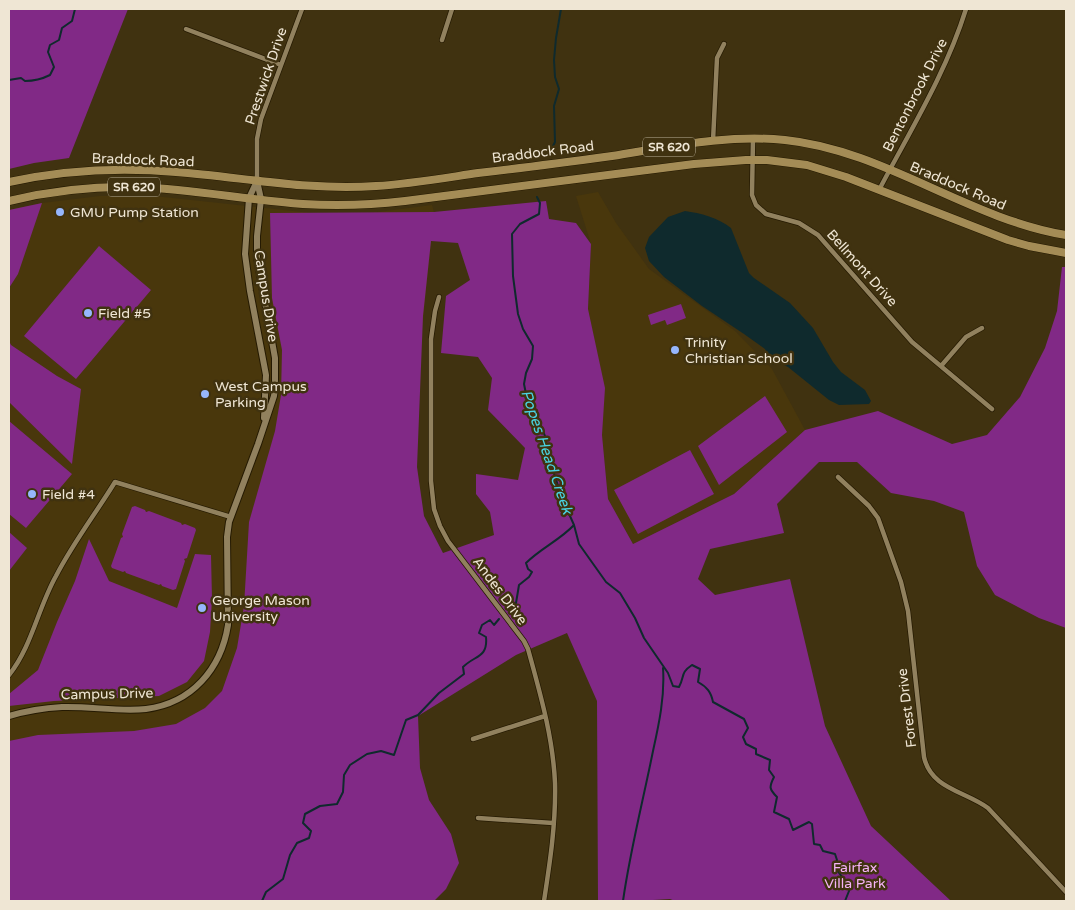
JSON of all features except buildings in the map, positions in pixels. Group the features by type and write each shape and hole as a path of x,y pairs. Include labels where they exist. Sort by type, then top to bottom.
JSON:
{"main road":[{"name":"Braddock Road","path":"9,182 69,172 108,169 176,172 324,187 376,186 713,141 753,138 785,140 847,155 890,170 1011,222 1066,234"},
{"name":"Braddock Road","path":"9,201 66,191 113,187 176,190 260,200 336,205 382,203 686,165 752,160 807,165 846,176 1008,240 1066,253"}],"street":[{"name":"Prestwick Drive","path":"257,181 259,126 302,9"},
{"path":"442,40 452,9"},
{"name":"Bentonbrook Drive","path":"879,190 944,69 955,44 966,9"},
{"path":"186,29 281,65"},
{"path":"713,141 717,58 724,44"},
{"name":"Bellmont Drive","path":"753,138 752,196 760,209 766,214 799,223 818,235 912,342 992,409"},
{"name":"Campus Drive","path":"257,181 249,198 245,254 266,375 264,428"},
{"name":"Campus Drive","path":"9,716 31,710 60,707 146,709 170,703 199,685 207,677 218,660 226,638 228,625 227,538 231,517 274,396 273,346 257,257 256,236 260,200 257,181"},
{"name":"Andes Drive","path":"439,297 431,339 431,481 434,509 448,541 524,641 551,742 555,783 553,823 544,901"},
{"path":"941,366 966,337 982,328"},
{"name":"Forest Drive","path":"838,477 869,506 878,518 901,582 908,611 923,749 928,770 944,786 988,808 1066,892"},
{"path":"9,675 19,663 55,576 115,482 231,517"},
{"path":"473,739 545,716"},
{"path":"478,818 553,823"}],"shaded area":[{"name":"Trinity Christian School","path":"598,192 616,223 649,269 735,331 772,369 805,430 734,494 633,544 608,499 602,435 604,388 588,309 591,244 576,196"},
{"name":"George Mason University","path":"100,196 154,196 311,213 370,213 432,205 434,212 365,901 9,901 9,210 42,203"}],"green space":[{"path":"9,9 128,9 69,158 9,169"},
{"name":"Fairfax Villa Park","path":"546,201 549,219 576,223 591,244 588,309 605,388 602,435 608,499 633,544 734,494 805,430 878,411 952,444 987,435 1020,397 1045,348 1057,311 1062,267 1066,267 1066,628 1039,618 995,595 977,566 964,512 934,501 891,493 857,462 819,462 777,504 784,533 710,549 698,579 715,595 790,579 825,726 871,826 951,901 675,901 670,899 598,901 597,701 567,633 516,655 418,716 420,768 429,800 451,834 459,863 446,889 434,901 9,901 9,741 38,735 134,731 176,724 205,708 222,691 237,648 244,606 249,522 275,431 281,395 282,350 272,298 270,213 434,212","holes":["431,241 458,243 470,280 446,296 441,353 478,357 492,378 488,410 525,448 518,480 476,474 476,494 490,512 494,535 443,553 424,516 417,467 423,316"]},
{"path":"42,203 18,274 9,288 9,210"},
{"name":"Field #5","path":"99,246 151,290 76,379 24,336"},
{"path":"681,304 686,318 667,325 665,320 651,325 648,315"},
{"path":"9,341 11,345 57,376 81,389 72,464 9,402"},
{"path":"765,396 787,432 719,485 698,446"},
{"name":"Field #4","path":"9,421 72,474 26,528 9,514"},
{"path":"690,450 714,494 638,534 614,490"},
{"path":"135,506 182,525 185,524 196,530 187,558 184,559 176,589 173,590 125,571 112,568 111,566 123,537 122,534 132,507"},
{"path":"9,532 27,548 9,571"},
{"path":"89,539 109,581 177,608 195,554 211,555 212,599 210,632 204,661 187,682 159,696 54,701 9,706 9,694 38,670 75,581"}],"water":[{"path":"685,211 721,221 731,228 749,273 790,303 813,328 841,372 865,390 871,401 869,404 839,405 829,400 788,367 782,364 771,365 765,349 702,306 664,277 649,261 645,248 649,237 668,217"}],"waterway":[{"path":"9,80 21,78 25,81 32,81 50,75 54,67 48,52 50,45 59,40 62,28 72,21 75,9"},
{"name":"Popes Head Creek","path":"550,152 555,142 554,106 559,89 555,77 554,60 561,9"},
{"name":"Popes Head Creek","path":"537,197 540,203 539,214 520,224 512,234 513,276 518,314 523,329 533,346 532,359 524,384 527,399 538,418 545,436 547,452 562,498 574,525 579,544 606,582 620,593 644,638 668,673 673,686 679,687 684,673 692,665 700,669 698,682 708,690 713,702 744,719 748,728 743,737 746,744 756,749 756,754 770,760 769,770 774,777 771,788 777,797 774,812 789,819 793,830 809,822 812,824 814,844 820,845 823,851 835,854 837,860 834,867 851,886 845,901"},
{"path":"508,610 516,603 519,585 532,572 528,569 526,563 574,525"},
{"path":"262,901 266,892 283,879 290,855 297,843 309,838 311,831 303,823 305,814 320,806 337,804 343,792 344,775 350,765 367,754 381,751 394,755 406,720 418,715 439,693 464,674 463,667 483,653 485,649 486,637 479,633 482,625 490,620 494,625 499,619"},
{"name":"Popes Head Creek","path":"623,901 659,720 663,689 663,668"}],"place":[{"name":"GMU Pump Station","path":"60,212"},
{"name":"Field #5","path":"88,313"},
{"name":"Trinity Christian School","path":"675,350"},
{"name":"West Campus Parking","path":"205,394"},
{"name":"Field #4","path":"32,494"},
{"name":"George Mason University","path":"202,608"}]}
